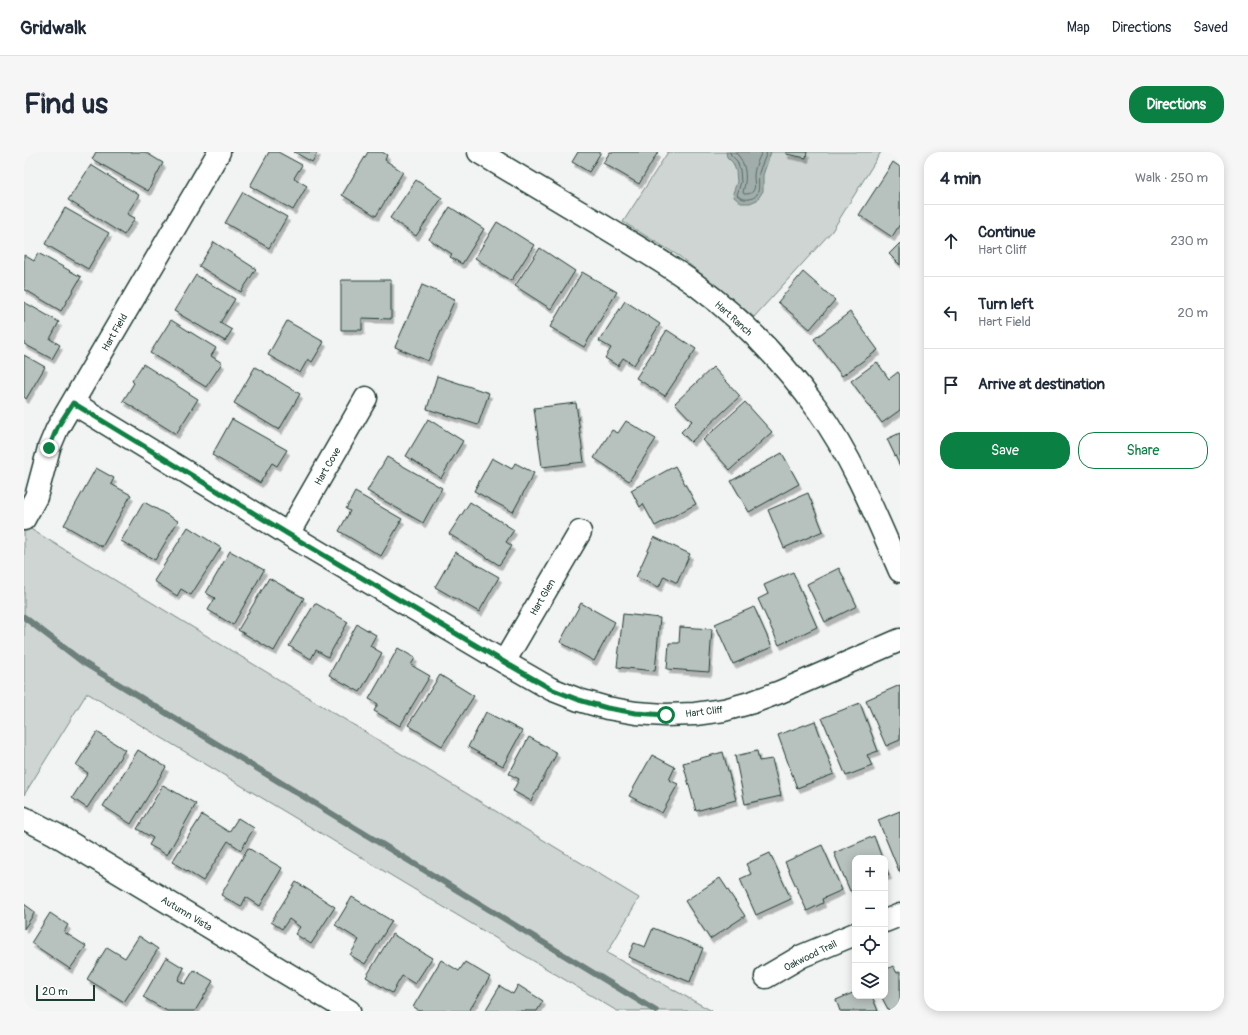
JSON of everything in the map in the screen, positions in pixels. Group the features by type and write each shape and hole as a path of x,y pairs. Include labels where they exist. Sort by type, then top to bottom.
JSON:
{"street":[{"name":"Hart Field","path":"24,519 36,497 49,448 57,428 73,403 218,152"},
{"name":"Hart Ranch","path":"479,152 506,159 696,285 741,323 782,364 818,410 849,460 875,513 900,571"},
{"name":"Hart Cove","path":"288,534 366,398"},
{"name":"Hart Cliff","path":"73,403 288,534 504,662 551,689 579,700 607,708 636,713 666,715 695,714 724,710 766,697 900,640"},
{"name":"Hart Glen","path":"504,662 580,532"},
{"name":"Autumn Vista","path":"24,818 62,838 349,1011"},
{"path":"888,920 900,915"},
{"name":"Oakwood Trail","path":"766,977 802,956 852,935"}],"shaded area":[{"path":"668,152 881,152 832,231 754,317 679,256 623,222"},
{"path":"24,525 639,898 607,953 712,1011 617,1011 87,693 24,795"}],"water":[{"path":"726,152 771,152 763,175 763,191 757,200 750,203 741,203 734,197 733,193 737,182 736,171 733,163 727,157"}],"building":[{"path":"96,152 145,152 163,163 148,191 92,159"},
{"path":"269,152 278,152 302,165 294,178 307,186 293,210 250,186"},
{"path":"294,152 318,152 312,162"},
{"path":"368,152 382,152 387,155 385,160 403,172 376,216 342,195"},
{"path":"578,152 601,152 589,172 572,162"},
{"path":"610,152 658,152 639,184 603,163"},
{"path":"786,152 807,152 806,158 786,154"},
{"path":"893,162 900,167 900,224 892,237 859,215"},
{"path":"91,165 139,195 127,214 135,218 124,235 68,200"},
{"path":"416,180 442,198 416,236 390,218"},
{"path":"243,192 287,217 269,248 225,223"},
{"path":"450,207 484,229 462,264 450,257 452,254 429,239"},
{"path":"65,208 109,233 88,269 45,244"},
{"path":"497,222 534,245 511,281 475,258"},
{"path":"214,242 256,269 241,292 199,266"},
{"path":"900,243 900,265 889,254"},
{"path":"540,248 575,271 551,309 515,286"},
{"path":"38,253 81,277 61,311 24,289 24,255 34,261"},
{"path":"582,272 617,292 584,347 550,327"},
{"path":"803,272 835,300 810,329 778,302"},
{"path":"196,275 235,299 220,323 232,330 225,341 174,311"},
{"path":"341,280 391,280 391,319 362,318 362,330 341,330"},
{"path":"422,285 455,299 428,361 395,347"},
{"path":"625,301 660,324 634,365 623,358 618,366 605,358 611,348 599,341"},
{"path":"24,302 59,322 50,339 60,345 52,359 24,344"},
{"path":"850,312 878,350 842,376 814,339"},
{"path":"171,320 216,348 211,356 222,363 206,387 150,353"},
{"path":"287,321 324,342 312,362 308,359 300,373 268,355"},
{"path":"667,330 696,349 665,396 636,378"},
{"path":"24,355 45,367 26,399 24,397"},
{"path":"877,362 889,379 898,372 900,375 900,410 882,423 851,381"},
{"path":"143,364 198,399 176,434 123,401 134,383 132,381"},
{"path":"255,367 300,394 279,430 234,403"},
{"path":"713,367 740,396 691,442 681,432 692,421 675,403"},
{"path":"437,376 489,393 478,425 427,409"},
{"path":"745,402 772,432 730,470 703,440"},
{"path":"576,403 584,462 542,467 534,408"},
{"path":"232,419 287,450 277,466 272,463 260,483 212,455"},
{"path":"428,419 463,441 441,478 406,456"},
{"path":"626,421 656,439 629,481 594,458 612,430 618,433"},
{"path":"900,433 900,466 887,439"},
{"path":"782,453 799,484 749,512 731,481"},
{"path":"387,457 442,488 423,523 367,491"},
{"path":"492,458 512,469 515,463 534,473 513,512 474,491"},
{"path":"675,466 696,504 655,526 643,504 640,507 631,490"},
{"path":"96,468 114,478 111,484 131,495 102,547 64,525"},
{"path":"355,492 402,519 381,556 339,531 350,511 346,509"},
{"path":"808,493 823,531 784,548 768,510"},
{"path":"144,502 178,521 155,560 121,541"},
{"path":"470,502 514,530 506,542 512,546 499,565 449,534"},
{"path":"188,527 221,548 191,595 181,589 177,596 154,581"},
{"path":"654,537 690,554 677,583 664,576 659,587 636,577"},
{"path":"230,551 264,570 233,625 208,610 215,598 206,593"},
{"path":"455,552 499,577 479,612 435,587"},
{"path":"839,568 857,606 825,622 807,584"},
{"path":"793,572 817,627 779,645 758,599 768,594 764,585"},
{"path":"269,578 304,598 274,651 238,630"},
{"path":"315,603 348,622 328,657 316,650 311,659 289,646"},
{"path":"581,603 615,622 594,661 560,642"},
{"path":"754,607 772,647 733,664 715,624"},
{"path":"623,614 660,618 655,671 617,667"},
{"path":"357,624 376,635 370,646 382,653 360,692 329,675"},
{"path":"680,627 712,629 709,672 667,669 669,643 679,643"},
{"path":"398,648 415,658 411,665 430,676 400,726 374,711 378,704 369,699"},
{"path":"440,675 474,696 442,746 408,725"},
{"path":"900,685 900,740 886,746 866,700"},
{"path":"860,703 878,751 867,755 872,766 846,776 822,718"},
{"path":"486,712 522,731 503,766 468,747"},
{"path":"815,721 834,774 797,788 778,735"},
{"path":"97,732 125,750 87,808 72,798 88,773 76,765"},
{"path":"529,737 557,753 531,801 513,791 519,779 509,774"},
{"path":"138,750 166,767 131,824 103,806"},
{"path":"757,751 759,761 772,759 781,796 745,804 735,756"},
{"path":"723,752 736,800 696,811 683,763"},
{"path":"652,755 675,767 669,780 678,784 662,813 629,796"},
{"path":"163,785 196,804 167,855 149,845 153,838 137,829"},
{"path":"900,811 900,871 899,871 878,820"},
{"path":"202,815 229,832 238,818 254,828 241,850 228,841 203,881 172,862"},
{"path":"874,836 881,855 852,855 852,890 850,891 834,853"},
{"path":"822,845 842,890 822,899 823,903 807,911 785,862"},
{"path":"248,848 282,868 260,906 246,897 241,907 221,895"},
{"path":"770,853 791,899 756,915 740,879 751,874 746,864"},
{"path":"720,878 745,916 710,939 685,901"},
{"path":"296,882 335,907 311,944 295,934 300,927 289,919 282,929 271,922"},
{"path":"352,897 392,921 365,964 350,955 359,940 335,925"},
{"path":"24,904 35,912 24,929"},
{"path":"50,913 68,925 64,932 86,946 70,969 31,943"},
{"path":"653,928 703,948 690,982 628,957 634,943 645,947"},
{"path":"392,934 432,958 415,984 402,976 392,993 366,977"},
{"path":"139,936 158,949 124,1002 87,979 107,947 125,958"},
{"path":"166,957 184,968 178,980 185,984 194,970 213,981 195,1011 167,1011 143,997"},
{"path":"441,960 459,971 465,962 490,977 469,1011 419,1011 413,1007"},
{"path":"893,966 897,973 900,971 900,1011 889,1011 883,999 888,999 888,968"},
{"path":"518,985 543,1001 537,1011 485,1011 500,986 513,994"},
{"path":"852,993 852,999 873,999 878,1011 840,1011 836,1000"}],"waterway":[{"path":"24,617 84,663 656,1011"}],"route":[{"path":"49,448 57,428 73,403 288,534 551,689 579,700 607,708 636,713 666,715"}]}
